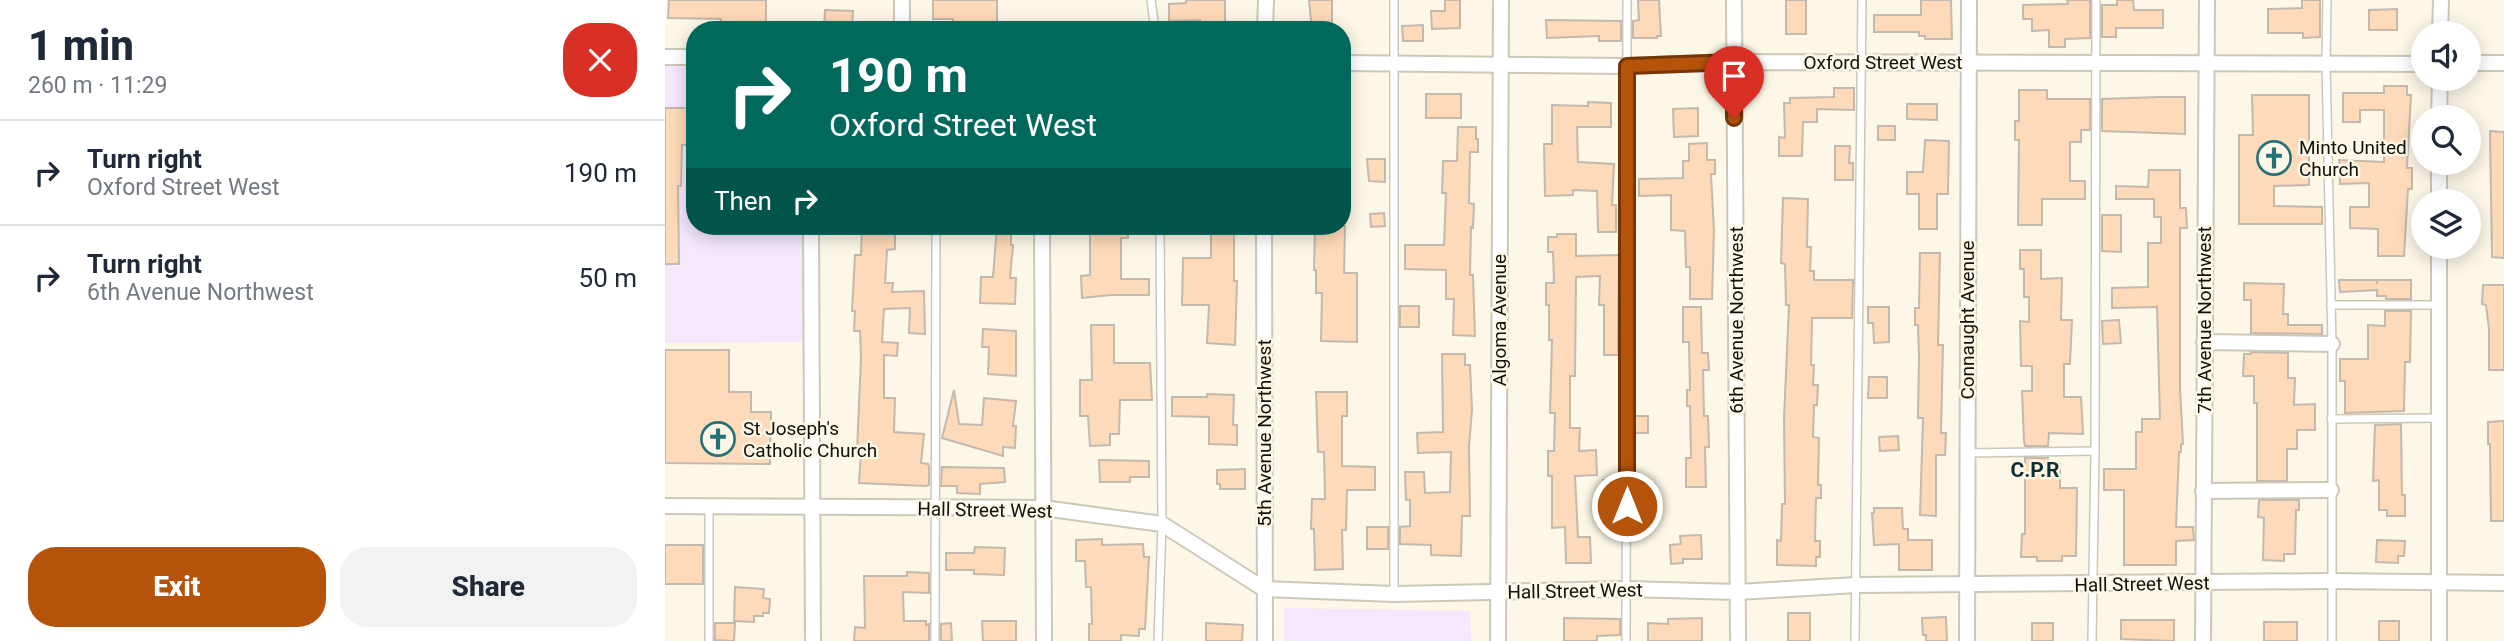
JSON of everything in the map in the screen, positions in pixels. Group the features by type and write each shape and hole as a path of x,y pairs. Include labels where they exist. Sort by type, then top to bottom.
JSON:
{"street":[{"path":"902,0 902,21"},
{"path":"1265,21 1266,0"},
{"name":"Algoma Avenue","path":"1498,641 1501,0"},
{"name":"6th Avenue Northwest","path":"1734,0 1738,641"},
{"name":"Connaught Avenue","path":"1967,641 1969,0"},
{"name":"7th Avenue Northwest","path":"2203,641 2207,0"},
{"path":"2440,21 2441,0"},
{"path":"665,57 686,57"},
{"name":"Oxford Street West","path":"1351,63 1627,66 1734,62 2411,64"},
{"path":"2481,64 2504,63"},
{"path":"811,235 813,641"},
{"path":"1042,235 1044,641"},
{"name":"5th Avenue Northwest","path":"1264,235 1265,641"},
{"path":"2439,259 2439,641"},
{"path":"2204,342 2332,344"},
{"path":"2203,491 2331,489"},
{"name":"Hall Street West","path":"665,506 1042,508 1162,524 1264,589 1394,594 1627,589 1738,592 1856,585 2331,581 2504,583"}],"lane":[{"path":"1151,0 1154,21"},
{"path":"1394,0 1394,594"},
{"path":"1626,641 1627,0"},
{"path":"1856,641 1862,0"},
{"path":"2092,641 2096,0"},
{"path":"2327,0 2332,344 2332,641"},
{"path":"935,641 936,235"},
{"path":"1158,641 1162,524 1160,235"},
{"path":"2331,305 2439,305"},
{"path":"2331,419 2439,418"},
{"path":"1967,453 2095,451"},
{"path":"709,506 709,641"}],"shaded area":[{"path":"665,57 686,57 686,235 810,235 812,342 665,343"},
{"path":"1284,608 1470,611 1471,641 1284,641"}],"building":[{"path":"669,0 766,0 766,21 668,18"},
{"path":"933,0 997,0 997,21 933,19"},
{"path":"1186,0 1225,0 1225,21 1169,21 1169,4 1186,3"},
{"path":"1309,0 1332,0 1332,21 1311,21"},
{"path":"1445,0 1460,0 1460,28 1432,29 1431,11 1445,11"},
{"path":"1638,0 1659,0 1661,36 1633,38 1633,21 1639,20"},
{"path":"1786,0 1806,0 1806,34 1786,34"},
{"path":"1921,0 1951,0 1952,39 1925,39 1925,36 1919,36 1919,32 1874,32 1874,15 1921,15"},
{"path":"2067,0 2090,0 2090,38 2065,39 2065,47 2049,47 2049,30 2032,31 2032,19 2023,19 2023,5 2068,4"},
{"path":"2117,0 2133,0 2134,10 2163,10 2163,28 2116,28 2116,37 2102,37 2102,5 2117,5"},
{"path":"2302,0 2320,0 2320,37 2303,38 2303,33 2268,33 2268,9 2302,8"},
{"path":"2397,9 2397,30 2369,30 2369,10"},
{"path":"825,10 853,11 852,21 824,21"},
{"path":"1546,20 1621,21 1621,41 1599,41 1599,36 1547,38"},
{"path":"1423,25 1423,41 1403,41 1402,26"},
{"path":"2384,86 2407,86 2407,95 2411,95 2407,168 2411,168 2412,189 2408,189 2404,256 2378,256 2378,229 2350,228 2350,207 2369,207 2369,183 2340,184 2339,160 2384,162 2384,110 2360,110 2360,122 2343,122 2343,93 2384,93"},
{"path":"1834,88 1854,88 1854,110 1817,109 1817,122 1803,122 1802,156 1779,156 1779,137 1785,138 1784,103 1790,103 1790,98 1834,97"},
{"path":"2019,90 2047,90 2047,99 2090,99 2090,130 2081,130 2081,142 2070,142 2070,181 2085,181 2085,199 2042,199 2042,225 2018,225 2019,140 2015,140 2015,121 2019,121"},
{"path":"1426,94 1461,94 1461,118 1426,118"},
{"name":"Minto United Church","path":"2252,95 2309,95 2309,185 2274,186 2274,206 2322,207 2322,224 2239,224 2239,135 2253,135"},
{"path":"2185,97 2185,134 2102,131 2102,99"},
{"path":"1588,102 1611,103 1611,127 1577,127 1578,162 1614,164 1612,205 1616,205 1616,232 1598,232 1597,191 1573,190 1573,195 1545,196 1544,144 1552,144 1552,105 1588,106"},
{"path":"1907,104 1937,104 1937,120 1907,119"},
{"path":"665,108 686,108 686,145 682,145 681,186 678,186 679,264 665,264"},
{"path":"1698,108 1698,136 1674,137 1673,109"},
{"path":"1878,126 1895,126 1895,140 1878,140"},
{"path":"1458,127 1476,127 1478,139 1478,152 1470,152 1469,203 1474,204 1470,275 1473,275 1475,336 1453,335 1454,299 1446,299 1446,270 1405,269 1405,245 1444,245 1446,193 1442,193 1443,161 1457,161"},
{"path":"2490,131 2504,132 2504,258 2492,257"},
{"path":"1925,140 1949,141 1948,194 1937,194 1937,229 1919,229 1919,194 1907,194 1907,172 1923,172"},
{"path":"1707,143 1707,160 1715,160 1715,174 1711,174 1714,231 1712,299 1690,299 1690,267 1686,267 1685,231 1671,230 1671,195 1639,196 1639,179 1683,178 1683,161 1689,161 1689,144"},
{"path":"1835,146 1850,146 1849,163 1853,163 1853,180 1835,180"},
{"path":"1367,159 1385,159 1385,182 1369,181"},
{"path":"2149,170 2180,170 2180,208 2186,208 2187,228 2180,228 2180,388 2183,444 2179,452 2176,527 2193,527 2194,540 2176,541 2176,565 2124,565 2124,490 2104,490 2104,469 2136,469 2136,432 2142,432 2142,419 2160,419 2157,307 2112,308 2112,288 2148,287 2148,243 2161,243 2161,217 2154,217 2154,199 2116,199 2116,186 2148,187"},
{"path":"1783,198 1808,199 1807,247 1811,247 1810,271 1814,271 1814,280 1853,280 1852,318 1812,318 1811,365 1814,365 1813,385 1818,385 1813,437 1819,438 1818,485 1821,485 1821,498 1816,498 1815,541 1820,541 1820,557 1816,557 1816,566 1777,565 1777,540 1781,541 1782,504 1785,504 1784,418 1789,305 1786,305 1785,264 1781,263"},
{"path":"1384,213 1385,226 1371,227 1370,214"},
{"path":"2102,215 2121,215 2121,252 2102,251"},
{"path":"1557,234 1576,234 1576,256 1619,255 1618,355 1604,355 1604,305 1599,305 1600,276 1576,277 1575,376 1570,376 1570,428 1580,428 1579,451 1596,450 1597,475 1575,476 1578,537 1590,537 1591,563 1566,563 1565,527 1552,528 1552,476 1548,476 1548,451 1554,451 1555,413 1550,413 1552,340 1549,340 1546,283 1554,283 1553,252 1548,252 1548,237 1557,237"},
{"path":"862,235 895,235 895,249 887,250 885,283 893,283 892,292 924,291 925,334 909,333 910,308 884,309 882,342 898,343 897,356 884,355 884,398 895,398 894,432 924,434 921,463 928,464 929,467 929,485 926,486 859,483 861,452 857,451 860,331 854,331 855,311 852,311 855,255 861,255"},
{"path":"996,235 1011,235 1013,245 1010,278 1016,278 1015,304 980,303 981,277 993,277"},
{"path":"1090,235 1128,235 1128,238 1121,238 1121,279 1149,279 1149,295 1082,298 1081,276 1090,275"},
{"path":"1211,235 1234,235 1234,281 1237,281 1235,345 1207,343 1209,305 1182,305 1183,258 1211,258"},
{"path":"1315,235 1345,235 1344,273 1357,273 1357,342 1321,341 1322,293 1316,293"},
{"path":"2020,250 2041,250 2041,279 2062,278 2061,320 2072,320 2070,364 2064,364 2064,397 2081,397 2083,434 2049,433 2048,446 2025,446 2024,441 2022,391 2032,391 2032,366 2021,366 2020,321 2029,322 2029,297 2024,297 2024,269 2020,269"},
{"path":"1920,253 1940,253 1938,345 1943,345 1941,433 1946,433 1945,455 1936,455 1936,516 1920,515 1923,418 1918,418 1919,357 1915,308 1919,308"},
{"path":"2339,280 2411,280 2411,299 2386,299 2386,296 2377,296 2377,290 2340,292"},
{"path":"2244,283 2284,284 2283,314 2288,314 2288,325 2322,325 2322,334 2251,333 2251,300 2244,300"},
{"path":"2483,285 2504,285 2504,370 2489,370 2489,329 2486,305 2482,304"},
{"path":"1400,306 1419,306 1419,327 1400,327"},
{"path":"1683,307 1701,307 1702,353 1708,353 1709,370 1703,370 1704,416 1708,416 1709,447 1705,447 1706,487 1686,487 1686,458 1691,458 1690,406 1687,406 1687,390 1690,390 1689,342 1683,342"},
{"path":"1868,307 1889,307 1889,342 1874,343 1873,323 1868,323"},
{"path":"2385,311 2411,311 2410,362 2405,362 2404,411 2345,413 2345,381 2340,381 2340,359 2368,359 2368,325 2385,326"},
{"path":"2119,320 2121,343 2103,344 2102,321"},
{"path":"1091,325 1114,325 1114,363 1150,363 1152,400 1120,400 1119,434 1110,434 1110,445 1090,446 1088,416 1080,416 1080,380 1092,380"},
{"path":"983,329 1016,331 1016,376 988,374 989,347 982,347"},
{"name":"St Joseph's Catholic Church","path":"665,350 729,350 729,392 751,392 751,412 771,412 770,464 665,463"},
{"path":"2288,353 2288,378 2295,378 2294,405 2315,404 2315,430 2297,430 2297,449 2287,449 2287,481 2257,481 2257,403 2254,403 2254,376 2243,376 2244,354"},
{"path":"1442,354 1465,354 1465,365 1470,365 1470,516 1462,516 1461,556 1431,555 1431,545 1400,544 1400,527 1410,526 1410,500 1406,500 1405,472 1424,472 1425,493 1450,492 1451,452 1418,453 1417,433 1443,432"},
{"path":"1869,377 1887,377 1887,398 1868,398"},
{"path":"954,390 959,424 982,425 984,398 1016,401 1013,426 1016,426 1015,448 1003,447 1003,456 942,438"},
{"path":"1316,392 1347,392 1347,416 1342,416 1342,466 1375,467 1375,490 1347,490 1346,530 1342,530 1343,569 1315,570 1314,529 1311,529 1312,499 1325,499 1324,452 1318,452"},
{"path":"1207,394 1234,395 1233,425 1237,425 1237,445 1209,444 1209,417 1172,416 1172,397 1207,397"},
{"path":"1634,416 1648,416 1648,433 1634,433"},
{"path":"2504,421 2504,521 2491,521 2488,422"},
{"path":"2401,424 2405,516 2387,516 2387,510 2379,510 2379,480 2373,481 2375,425"},
{"path":"1898,436 1899,450 1880,451 1879,437"},
{"path":"2025,458 2048,458 2048,464 2060,464 2060,488 2077,488 2076,556 2062,556 2062,561 2037,561 2037,557 2021,557 2022,534 2025,534"},
{"path":"1099,460 1149,461 1149,477 1130,477 1130,482 1100,482"},
{"path":"942,467 1004,468 1005,482 980,484 980,494 957,493 957,486 941,486"},
{"path":"1245,469 1245,489 1220,489 1220,484 1217,484 1217,470"},
{"path":"1603,480 1620,480 1620,507 1604,507"},
{"path":"1656,490 1656,508 1632,507 1632,491"},
{"path":"2259,500 2299,500 2299,510 2296,510 2295,554 2284,554 2284,561 2263,560 2264,518 2258,517"},
{"path":"1874,508 1902,508 1903,529 1908,529 1908,540 1932,540 1932,570 1899,570 1899,544 1874,545"},
{"path":"1367,527 1388,527 1388,549 1367,549"},
{"path":"1701,535 1702,559 1683,559 1683,563 1671,564 1670,545 1681,544 1680,536"},
{"path":"1102,539 1102,545 1143,544 1144,557 1149,557 1145,629 1139,629 1139,636 1121,635 1121,641 1089,641 1089,624 1092,624 1091,587 1086,587 1085,561 1076,561 1076,540"},
{"path":"2377,540 2405,541 2404,556 2398,556 2398,563 2376,562"},
{"path":"665,545 703,545 703,584 665,584"},
{"path":"975,547 1005,548 1004,575 974,574 974,570 946,570 946,553 974,553"},
{"path":"907,572 929,573 929,593 903,592 904,621 926,621 926,625 929,624 929,641 854,641 855,627 865,628 864,576 907,576"},
{"path":"735,587 764,589 763,598 770,599 769,613 754,616 754,622 734,621"},
{"path":"1788,613 1810,613 1810,641 1788,641"},
{"path":"1946,617 1947,641 1926,641 1922,618"},
{"path":"1564,618 1620,619 1620,635 1597,636 1597,641 1564,641"},
{"path":"1702,618 1702,641 1648,641 1648,623 1668,624 1668,619"},
{"path":"2121,620 2174,620 2174,641 2121,639"},
{"path":"982,621 1016,621 1016,641 983,641"},
{"path":"2379,621 2399,621 2399,641 2379,641"},
{"path":"2264,622 2297,622 2297,641 2264,641"},
{"path":"715,623 735,623 734,641 715,640"},
{"path":"951,623 952,641 941,641 941,624"},
{"path":"1206,623 1243,625 1242,641 1206,641"},
{"path":"2032,623 2053,623 2053,641 2032,641"}],"place":[{"name":"Minto United Church","path":"2274,158"},
{"name":"St Joseph's Catholic Church","path":"718,439"}],"district":[{"name":"C.P.R","path":"2035,470"}],"route":[{"path":"1627,506 1627,66 1734,62 1734,118"}]}
